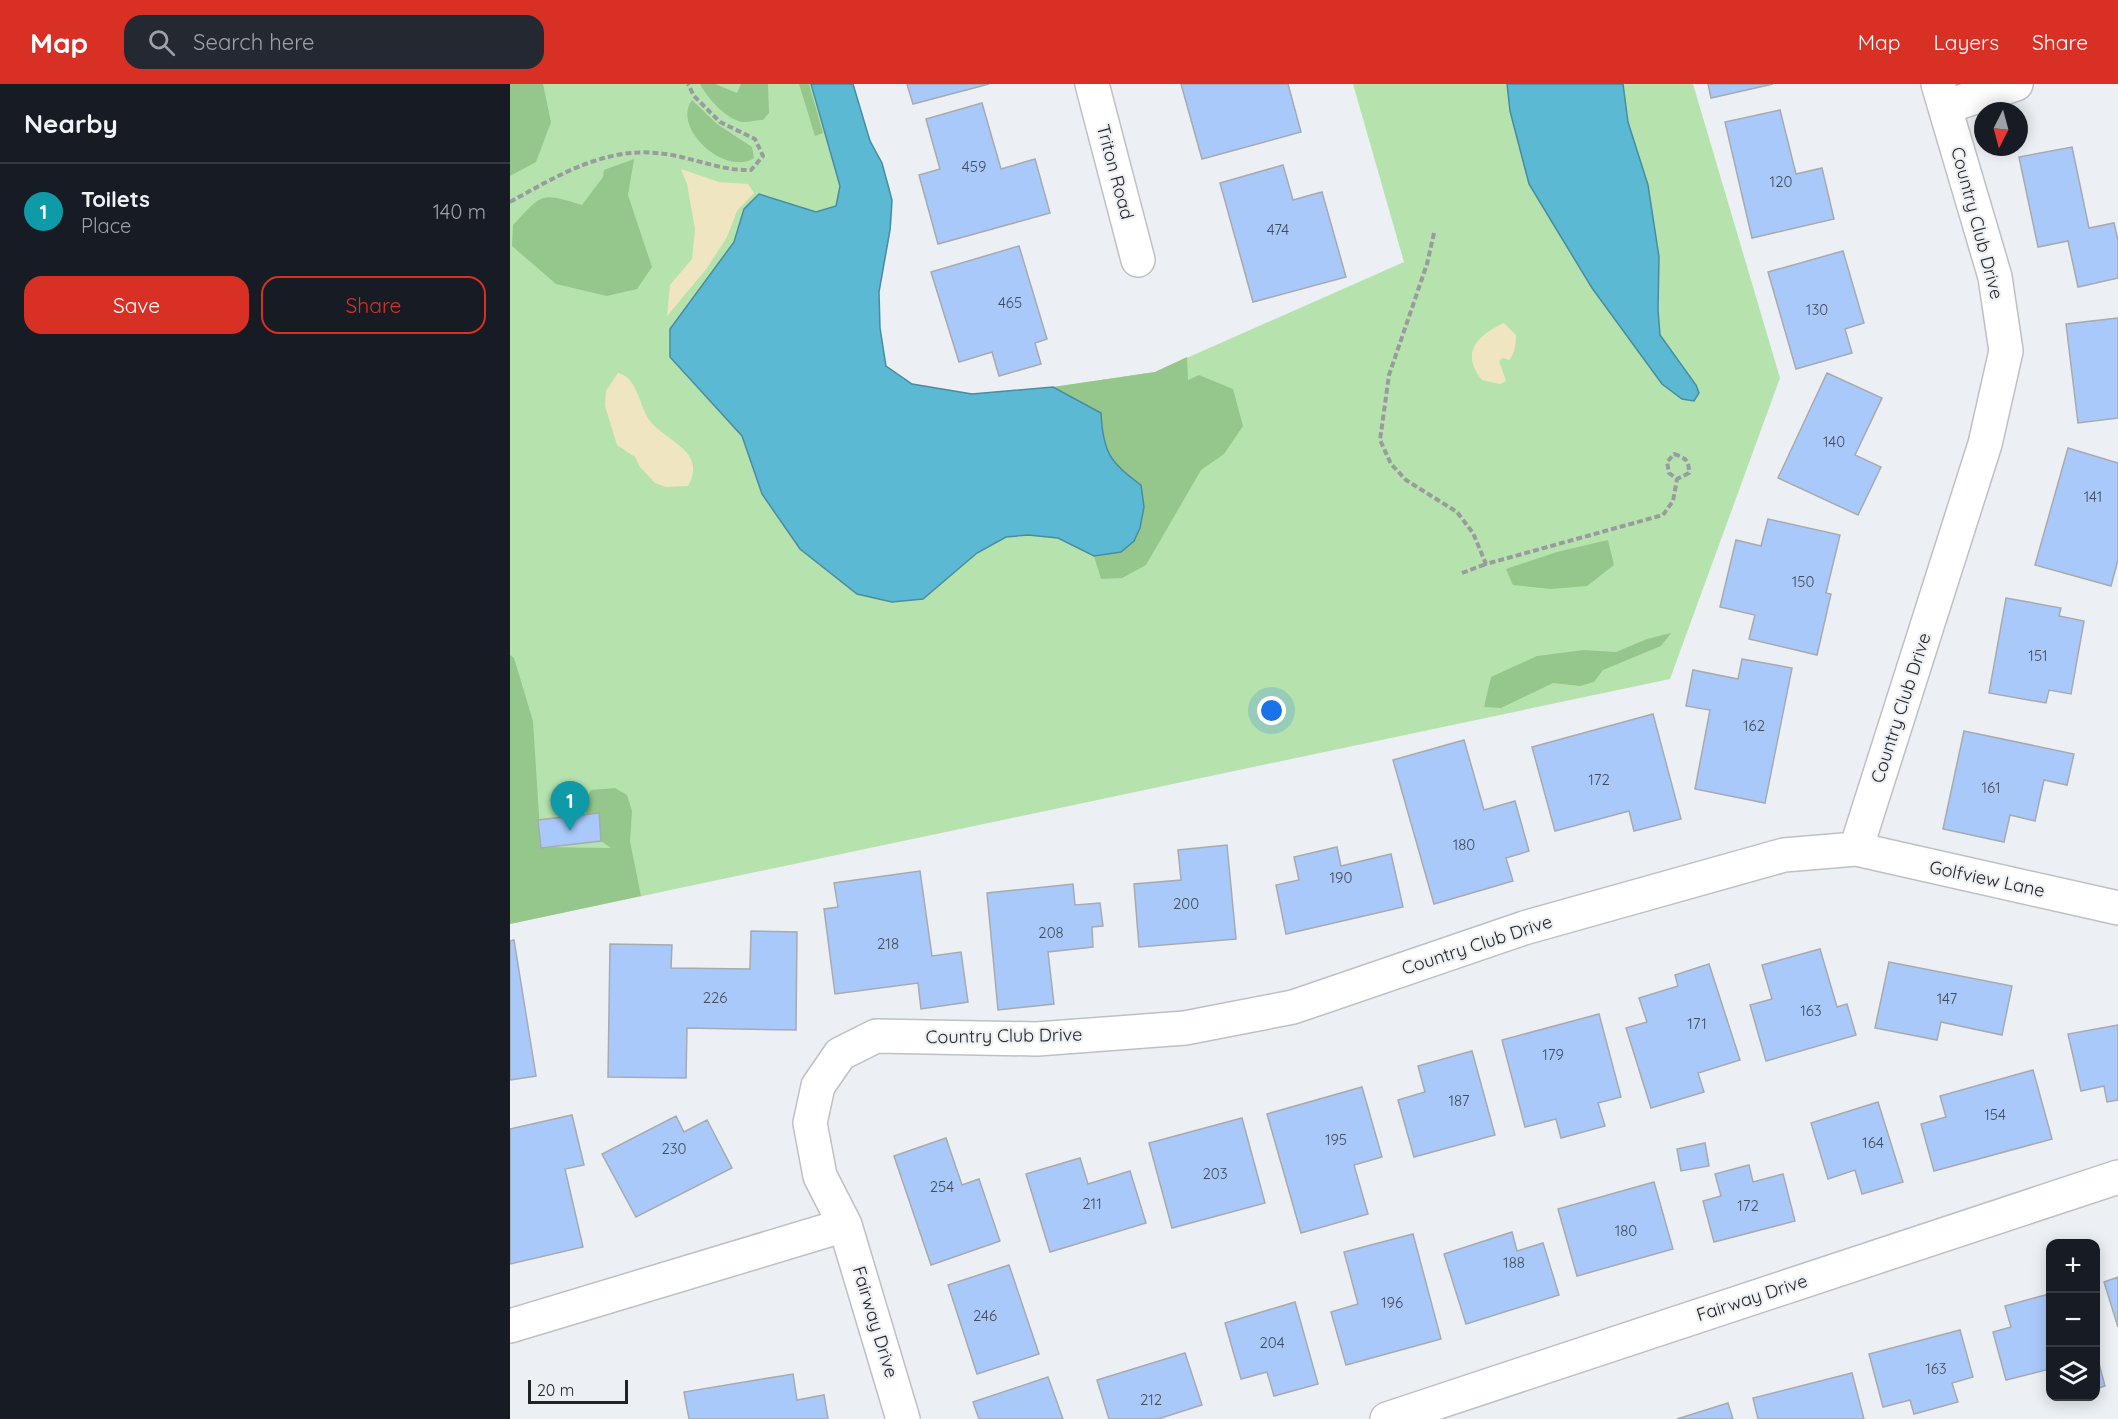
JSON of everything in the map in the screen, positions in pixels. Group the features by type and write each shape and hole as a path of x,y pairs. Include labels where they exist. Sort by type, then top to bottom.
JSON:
{"street":[{"name":"Triton Road","path":"1092,84 1138,260"},
{"path":"1941,96 2016,84"},
{"name":"Country Club Drive","path":"845,1225 820,1176 810,1123 818,1086 840,1054 876,1036 1037,1039 1185,1028 1293,1006 1524,928 1784,855 1856,849 1984,444 2006,351 1995,277 1941,96"},
{"name":"Golfview Lane","path":"1856,849 2118,908"},
{"name":"Fairway Drive","path":"1387,1419 2118,1177"},
{"path":"510,1326 845,1225"},
{"name":"Fairway Drive","path":"845,1225 903,1419"}],"path":[{"path":"510,202 573,167 625,152 663,153 699,160 729,171 751,170 763,156 755,139 720,122 694,96 688,84"},
{"path":"1434,233 1427,264 1389,375 1380,440 1391,464 1406,480 1457,512 1473,533 1486,564"},
{"path":"1674,454 1685,458 1689,463 1689,473 1677,479 1669,473 1667,462 1674,454"},
{"path":"1462,573 1486,564 1663,514 1673,501 1677,479"}],"green space":[{"path":"510,84 853,84 861,115 885,173 892,201 892,224 880,281 879,301 880,329 886,366 912,384 972,394 1053,387 1155,372 1404,262 1353,84 1693,84 1780,378 1670,679 510,924"},
{"path":"510,84 543,84 551,122 536,162 510,176"},
{"path":"700,84 715,84 737,93 741,84 768,84 769,113 763,120 743,122 737,120 718,108"},
{"path":"799,84 809,84 823,133 815,136"},
{"path":"692,100 717,124 752,147 754,158 742,162 730,161 705,147 695,136 689,124 687,111"},
{"path":"634,159 628,195 652,267 637,289 607,296 556,284 512,246 513,225 537,201 550,197 582,205 603,177 604,170"},
{"path":"1187,357 1188,380 1199,375 1233,389 1243,426 1224,454 1201,470 1146,565 1122,578 1101,579 1094,556 1121,552 1134,535 1141,522 1143,506 1141,485 1122,470 1110,455 1104,438 1101,413 1053,387 1155,372"},
{"path":"1608,540 1614,565 1587,586 1551,589 1513,585 1506,569 1557,552"},
{"path":"1671,633 1661,646 1603,670 1594,682 1580,686 1553,683 1501,708 1484,707 1491,677 1537,656 1584,650 1616,652 1647,639"},
{"path":"510,655 514,658 533,721 541,847 611,848 601,841 599,813 586,815 587,798 591,790 615,788 627,795 632,811 630,841 641,896 510,924"}],"sand":[{"path":"681,169 719,182 748,184 754,193 737,211 727,237 707,268 667,316 670,285 692,259 695,229 687,184"},
{"path":"1504,323 1516,335 1516,341 1511,358 1509,360 1503,358 1499,361 1506,381 1500,384 1482,380 1472,361 1472,353 1479,339"},
{"path":"618,373 630,380 634,386 650,421 689,455 693,464 693,474 688,486 666,487 655,483 640,467 635,457 617,445 605,406 606,391"}],"water":[{"path":"811,84 853,84 870,141 882,163 892,200 890,230 879,292 880,328 886,366 912,384 972,394 1053,387 1101,413 1104,438 1110,455 1122,470 1141,485 1144,507 1140,528 1134,541 1121,552 1094,556 1058,538 1028,535 1006,537 977,553 923,599 892,602 857,594 800,549 762,494 742,436 670,357 670,329 734,242 744,209 759,194 816,212 836,206 840,186"},
{"path":"1507,84 1623,84 1628,122 1648,185 1659,257 1660,335 1696,385 1699,393 1694,401 1682,399 1662,384 1592,288 1529,184 1510,111"}],"building":[{"path":"907,84 989,84 913,104"},
{"path":"1181,84 1288,84 1301,132 1202,159"},
{"path":"1708,84 1773,84 1711,98"},
{"path":"982,103 1001,169 1035,159 1050,213 938,244 919,175 940,169 926,119"},
{"path":"1780,110 1796,174 1822,168 1834,219 1752,238 1725,122"},
{"path":"2072,147 2089,228 2114,223 2118,240 2118,278 2078,287 2068,241 2038,247 2019,157"},
{"path":"1283,165 1293,200 1322,192 1346,277 1253,302 1220,183"},
{"path":"1019,246 1047,339 1035,343 1041,364 999,376 992,352 959,362 931,272"},
{"path":"1843,251 1864,323 1845,329 1852,353 1796,369 1768,272"},
{"path":"2118,318 2118,418 2078,423 2066,324"},
{"path":"1827,373 1882,398 1855,455 1881,467 1858,515 1778,478"},
{"path":"2068,448 2118,463 2118,560 2111,586 2035,565"},
{"path":"1768,519 1840,535 1826,593 1831,594 1817,655 1749,639 1755,615 1720,607 1736,540 1761,546"},
{"path":"2006,598 2061,608 2059,616 2084,621 2071,694 2049,690 2046,703 1989,693"},
{"path":"1742,659 1792,668 1765,803 1695,789 1710,710 1686,706 1693,670 1738,679"},
{"path":"1653,714 1681,819 1634,831 1629,811 1555,831 1532,747"},
{"path":"1964,731 2074,754 2067,785 2044,780 2035,821 2010,815 2004,842 1943,829"},
{"path":"1464,740 1484,810 1515,801 1529,851 1506,858 1513,881 1434,904 1393,760"},
{"path":"599,813 601,841 541,848 538,820"},
{"path":"1227,845 1236,939 1139,947 1134,884 1181,880 1178,850"},
{"path":"1337,847 1341,866 1391,854 1403,907 1286,934 1276,885 1299,880 1294,857"},
{"path":"920,871 932,956 961,952 968,1002 921,1009 918,983 835,994 824,909 838,907 834,883"},
{"path":"1073,884 1075,905 1100,903 1103,926 1092,927 1093,947 1048,952 1054,1004 998,1010 987,893"},
{"path":"751,931 797,932 796,1030 687,1028 686,1078 608,1077 610,944 672,945 671,968 750,969"},
{"path":"514,940 536,1076 510,1080 510,941"},
{"path":"1820,949 1837,1007 1847,1004 1856,1035 1766,1061 1750,1005 1772,999 1762,965"},
{"path":"1889,962 2012,986 2002,1035 1941,1022 1937,1040 1875,1028"},
{"path":"1709,964 1740,1060 1698,1073 1704,1092 1651,1108 1626,1028 1647,1022 1639,998 1678,986 1675,975"},
{"path":"1599,1014 1621,1097 1598,1103 1605,1126 1561,1138 1556,1119 1525,1127 1502,1040"},
{"path":"2118,1025 2118,1100 2107,1102 2104,1086 2081,1091 2068,1034"},
{"path":"1472,1051 1495,1135 1414,1157 1398,1100 1425,1092 1418,1066"},
{"path":"2033,1070 2052,1139 1934,1171 1921,1124 1946,1117 1940,1096"},
{"path":"1362,1087 1382,1157 1354,1165 1368,1214 1301,1233 1267,1114"},
{"path":"1878,1102 1903,1182 1862,1194 1855,1170 1828,1179 1811,1123"},
{"path":"572,1115 584,1165 565,1169 583,1247 510,1264 510,1129"},
{"path":"676,1116 684,1132 707,1120 732,1168 636,1217 602,1154"},
{"path":"1242,1118 1265,1203 1172,1228 1149,1143"},
{"path":"946,1138 962,1185 979,1179 1000,1241 931,1265 894,1156"},
{"path":"1705,1143 1709,1166 1681,1171 1677,1149"},
{"path":"1080,1158 1088,1184 1130,1171 1146,1223 1050,1252 1026,1174"},
{"path":"1749,1165 1753,1182 1783,1174 1795,1221 1714,1242 1703,1201 1721,1196 1715,1174"},
{"path":"1654,1182 1673,1249 1577,1276 1558,1209"},
{"path":"1512,1232 1517,1251 1543,1243 1559,1295 1466,1324 1444,1254"},
{"path":"1413,1234 1441,1339 1346,1365 1331,1312 1358,1304 1344,1252"},
{"path":"1009,1265 1039,1354 977,1374 948,1285"},
{"path":"2118,1277 2118,1327 2104,1282"},
{"path":"2046,1295 2046,1370 2006,1380 1993,1332 2011,1327 2005,1306"},
{"path":"1295,1302 1318,1384 1274,1396 1267,1372 1241,1379 1225,1323"},
{"path":"1960,1330 1973,1377 1952,1383 1958,1402 1914,1414 1910,1400 1883,1407 1869,1354"},
{"path":"1185,1353 1202,1405 1158,1419 1109,1419 1097,1380"},
{"path":"2100,1367 2105,1386 2100,1388"},
{"path":"1852,1373 1864,1419 1758,1419 1753,1398"},
{"path":"793,1374 797,1400 824,1395 828,1419 689,1419 684,1392"},
{"path":"1048,1377 1063,1419 979,1419 973,1402"},
{"path":"1728,1403 1733,1419 1677,1419"}],"place":[{"name":"Toilets","path":"570,831"}]}
